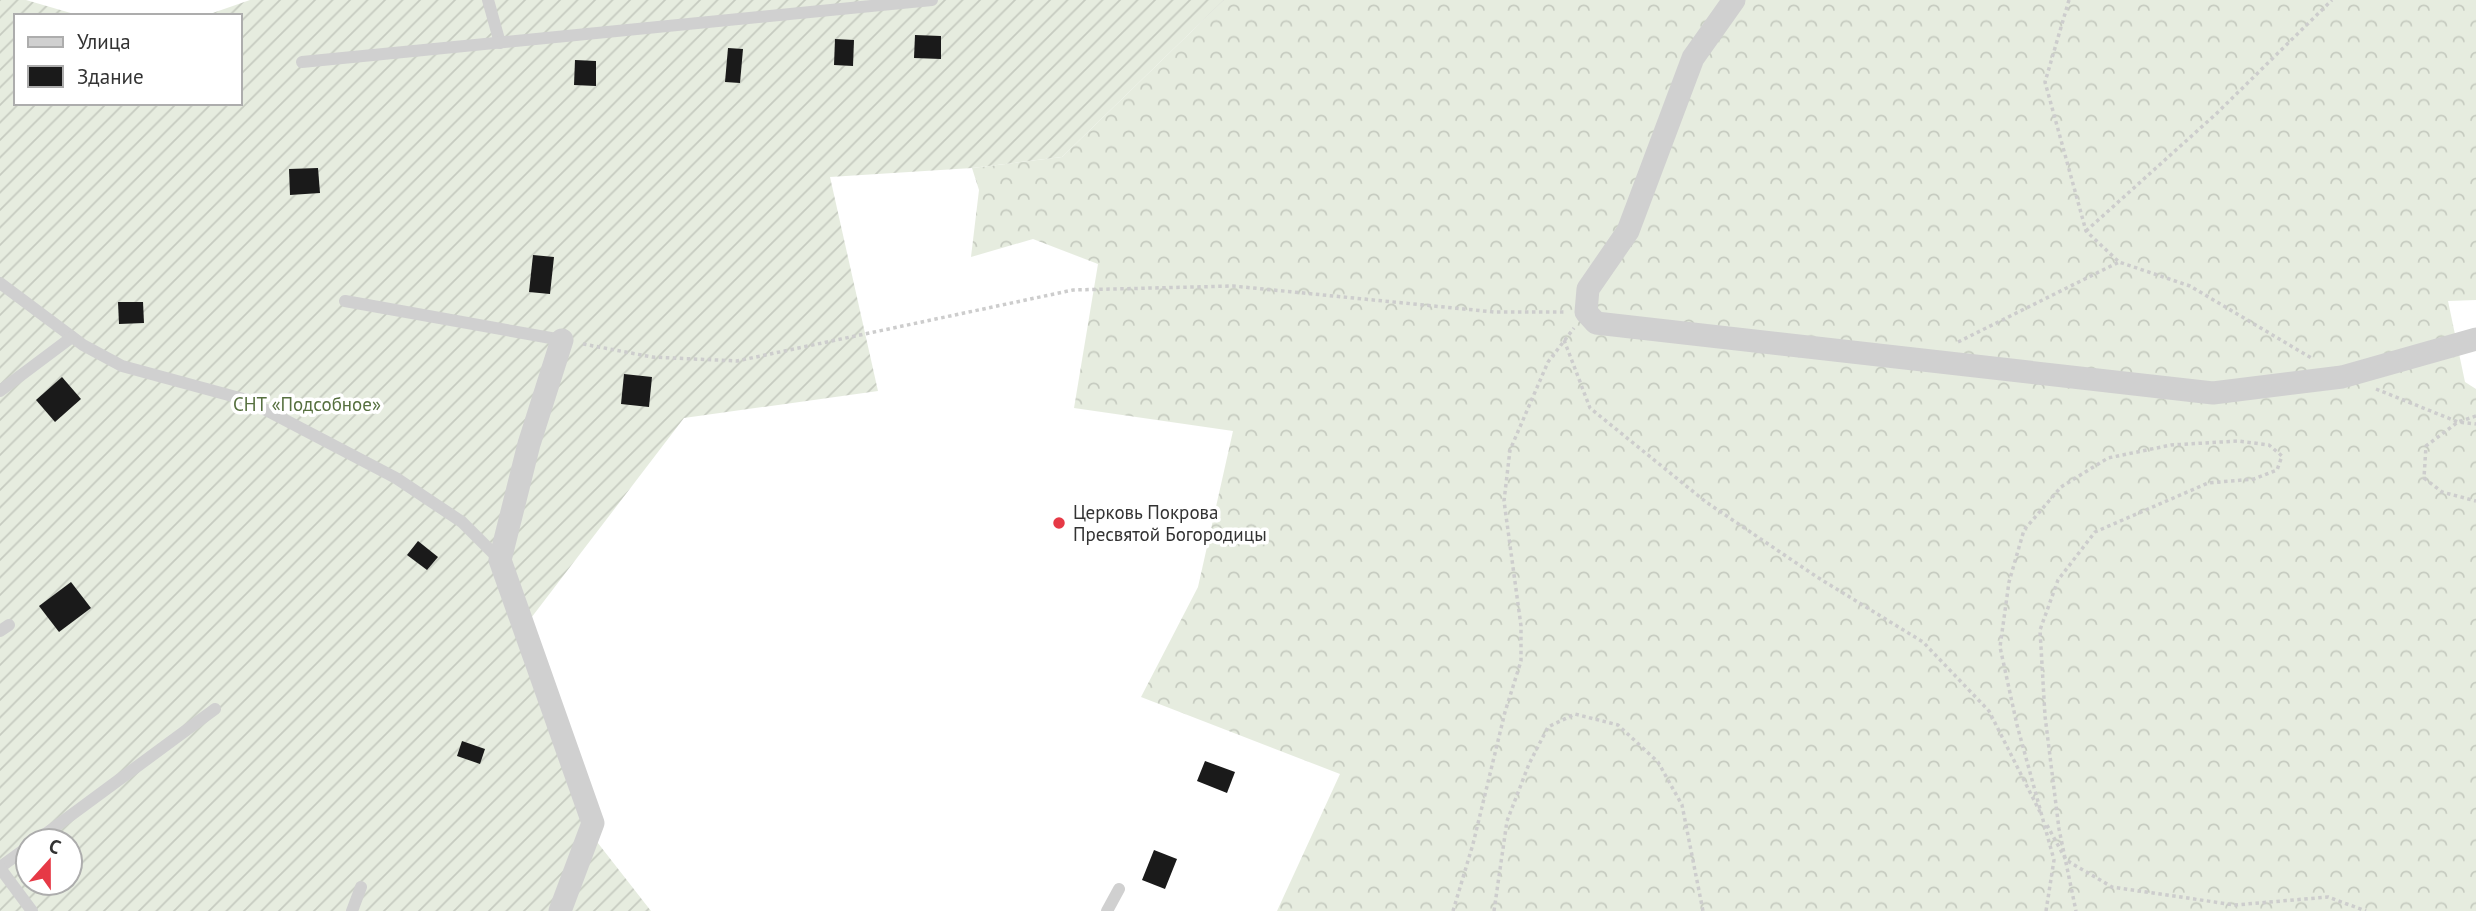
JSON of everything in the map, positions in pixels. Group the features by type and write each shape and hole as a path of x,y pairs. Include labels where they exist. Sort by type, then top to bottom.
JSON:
{"street":[{"path":"1734,0 1693,58 1628,231 1588,289 1586,312 1595,323 2213,393 2342,377 2476,339"},
{"path":"560,911 593,823 500,560 529,444 562,340"}],"lane":[{"path":"488,0 500,43"},
{"path":"302,62 932,0"},
{"path":"0,283 72,337 122,366 247,400 396,478 462,522 500,560"},
{"path":"345,301 562,340"},
{"path":"0,391 72,337"},
{"path":"55,827 215,709"},
{"path":"0,867 32,911"},
{"path":"352,911 361,887"},
{"path":"1107,911 1119,889"}],"path":[{"path":"2069,0 2045,82 2086,231 2119,262 2190,286 2342,377 2458,422 2476,424"},
{"path":"2086,231 2216,114 2332,0"},
{"path":"1957,342 2119,262"},
{"path":"562,340 652,357 737,360 1073,290 1233,286 1494,312 1586,312"},
{"path":"1453,911 1521,661 1521,626 1504,501 1510,450 1548,362 1586,312"},
{"path":"1564,340 1590,408 1706,502 1817,577 1923,642 1989,711 2066,860 2112,887 2235,905 2328,897 2366,911"},
{"path":"2476,416 2458,422 2426,446 2424,478 2442,492 2476,501"},
{"path":"2046,911 2054,860 2017,726 2000,647 2009,582 2024,530 2061,487 2108,458 2171,445 2238,441 2269,445 2282,456 2277,470 2254,479 2208,483 2095,531 2058,580 2040,630 2045,716 2059,828 2076,911"},
{"path":"1494,911 1507,821 1529,764 1548,727 1575,714 1618,725 1658,762 1682,805 1703,911"}],"green space":[{"name":"СНТ «Подсобное»","path":"0,0 26,0 74,14 14,14 14,105 242,105 242,14 210,14 250,0 1224,0 1062,157 972,168 830,177 878,391 684,418 528,622 583,824 651,911 0,911"},
{"path":"1224,0 2476,0 2476,300 2448,301 2465,382 2476,389 2476,911 1277,911 1340,774 1141,697 1198,587 1233,431 1074,408 1098,264 1033,239 971,257 979,190 972,168 1062,157"}],"building":[{"path":"915,35 941,36 941,59 914,58"},
{"path":"835,39 854,40 853,66 834,65"},
{"path":"728,48 743,49 740,83 725,82"},
{"path":"575,60 596,61 596,86 574,85"},
{"path":"318,168 320,193 290,195 289,169"},
{"path":"533,255 554,257 550,294 529,292"},
{"path":"118,302 143,302 144,323 119,324"},
{"path":"624,374 652,377 649,407 621,404"},
{"path":"62,377 81,399 55,422 36,400"},
{"path":"418,541 438,557 427,570 407,555"},
{"path":"71,582 91,608 59,632 39,606"},
{"path":"462,741 485,749 480,764 457,756"},
{"path":"1205,761 1235,772 1227,793 1197,781"},
{"path":"1154,850 1177,859 1165,889 1142,880"}],"place":[{"name":"Церковь Покрова Пресвятой Богородицы","path":"1059,523"}]}
